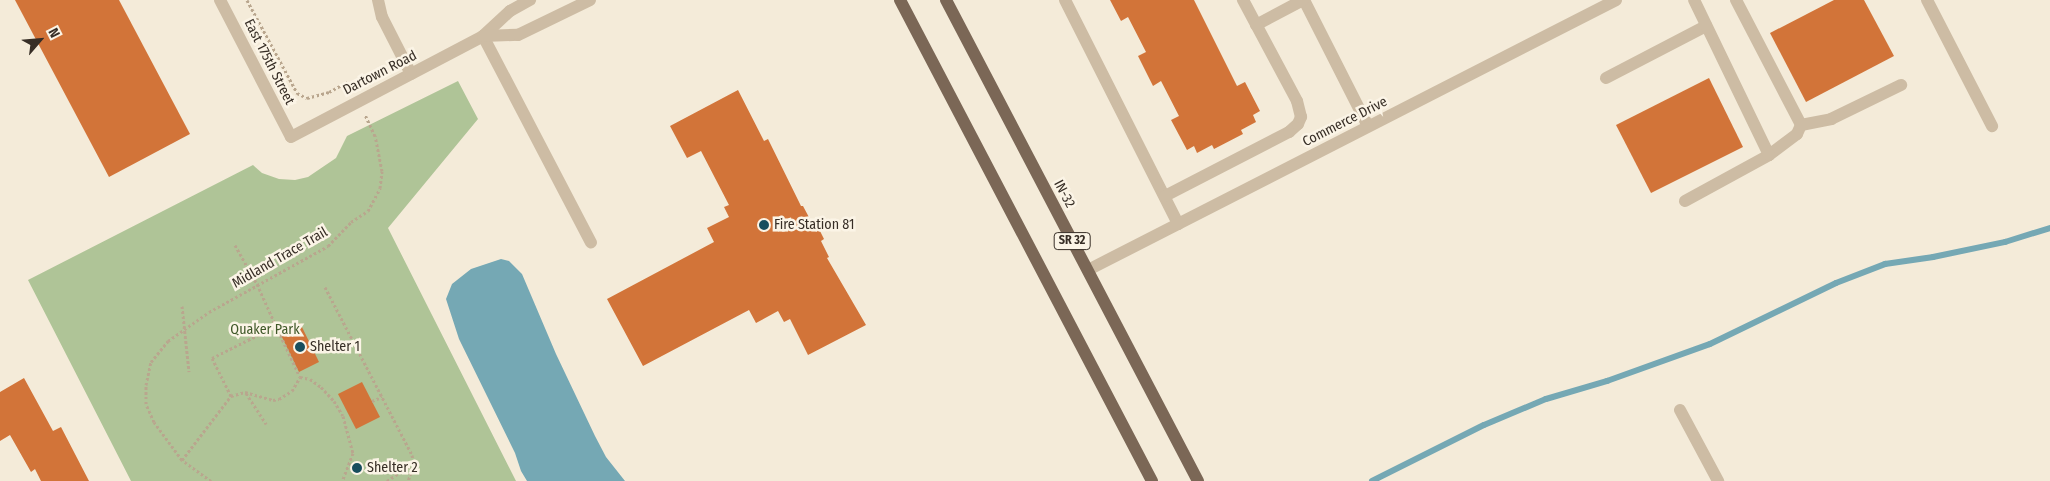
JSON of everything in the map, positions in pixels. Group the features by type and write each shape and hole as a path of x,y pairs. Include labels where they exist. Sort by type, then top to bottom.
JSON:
{"main road":[{"name":"SR 32","path":"900,0 1152,481"},
{"name":"IN-32","path":"946,0 1198,481"}],"street":[{"name":"East 175th Street","path":"220,0 291,137"},
{"path":"378,0 382,17 412,74"},
{"name":"Dartown Road","path":"291,137 358,100 483,36 510,11 530,0"},
{"name":"Dartown Road","path":"483,36 518,35 590,0"},
{"path":"1065,0 1178,224"},
{"path":"1165,196 1289,132 1298,124 1301,111 1297,101 1243,0"},
{"path":"1256,24 1303,0 1368,126"},
{"name":"Commerce Drive","path":"1088,270 1368,126 1597,4 1616,0"},
{"path":"1694,0 1770,154"},
{"path":"1736,0 1801,125"},
{"path":"1927,0 1992,126"},
{"path":"1606,78 1706,26"},
{"path":"483,36 591,242"},
{"path":"1801,125 1831,119 1901,85"},
{"path":"1685,201 1770,154 1797,134 1801,125"},
{"path":"1680,410 1718,481"}],"path":[{"name":"Midland Trace Trail","path":"211,481 182,460 154,422 146,404 146,385 151,362 168,341 209,312 328,246 351,222 368,211 375,201 382,180 380,154 375,136 347,82 329,92 307,98 297,92 247,0"},
{"path":"235,245 257,284 300,377"},
{"path":"324,287 382,397 414,463 408,481"},
{"path":"182,306 189,372"},
{"path":"231,396 212,358 276,326"},
{"path":"182,460 231,396 246,392 268,399 280,399 292,391 300,377"},
{"path":"300,377 310,379 321,387 334,401 343,416 353,453 342,481"},
{"path":"246,392 266,424"},
{"path":"372,401 382,397"},
{"path":"343,416 348,414"},
{"path":"387,481 414,463"}],"green space":[{"name":"Quaker Park","path":"458,81 478,119 388,228 516,481 131,481 28,280 253,165 262,173 279,179 295,180 308,177 336,158 347,136"}],"water":[{"path":"501,259 509,261 522,274 556,354 595,436 606,457 625,481 527,481 521,471 515,453 459,339 446,299 452,284 471,269"}],"building":[{"path":"15,0 119,0 190,134 109,177"},
{"path":"1110,0 1194,0 1237,86 1245,82 1260,111 1253,115 1256,122 1241,130 1243,134 1214,149 1212,145 1197,153 1194,146 1187,150 1171,120 1179,116 1161,81 1153,86 1138,56 1146,52 1128,17 1121,21"},
{"path":"1834,0 1864,0 1894,56 1806,102 1770,33"},
{"path":"1709,78 1743,147 1651,193 1616,125"},
{"name":"Fire Station 81","path":"738,90 764,141 768,139 801,206 803,206 812,223 815,221 824,239 821,241 829,257 827,258 866,325 808,355 790,319 784,322 778,311 756,323 749,310 643,366 607,299 714,242 707,228 729,217 724,207 729,205 701,151 687,158 670,126"},
{"name":"Shelter 1","path":"300,323 319,362 299,372 280,333"},
{"path":"24,378 53,431 61,427 89,481 41,481 35,469 31,472 10,435 0,441 0,392"},
{"path":"362,382 380,417 356,429 338,394"}],"waterway":[{"path":"1372,481 1484,425 1546,399 1607,381 1710,344 1836,283 1885,264 1933,257 2005,242 2050,228"}],"place":[{"name":"Fire Station 81","path":"764,225"},
{"name":"Shelter 1","path":"300,347"},
{"name":"Shelter 2","path":"357,468"}]}
